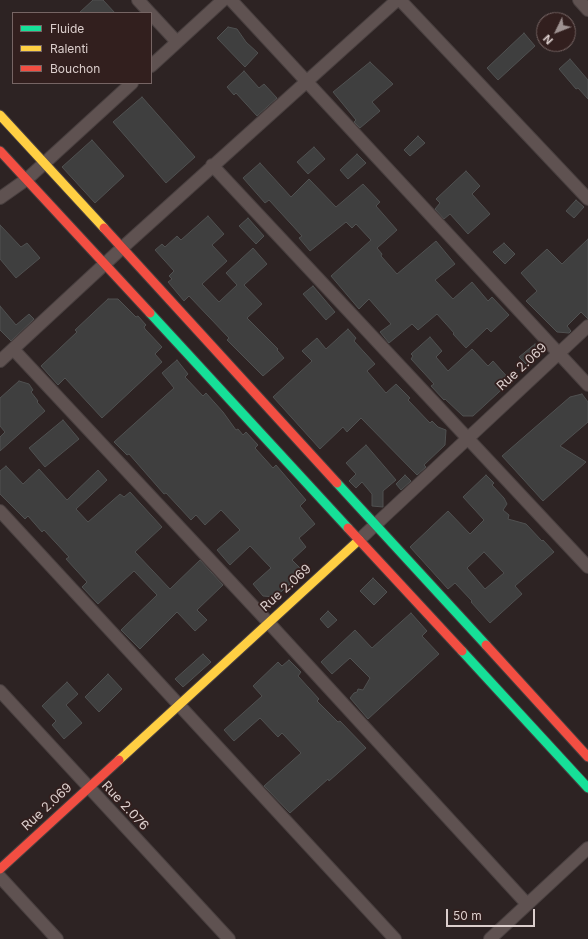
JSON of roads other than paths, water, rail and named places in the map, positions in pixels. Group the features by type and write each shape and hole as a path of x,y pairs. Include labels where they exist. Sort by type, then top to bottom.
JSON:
{"street":[{"path":"138,0 148,12"},
{"path":"152,65 223,0"},
{"path":"231,0 588,386"},
{"path":"0,361 212,166 397,0"},
{"path":"400,0 588,199"},
{"path":"579,0 588,10"},
{"path":"152,16 177,42"},
{"path":"0,198 27,179 131,84"},
{"path":"0,115 588,757"},
{"path":"0,151 588,788"},
{"path":"212,166 588,567"},
{"name":"Rue 2.069","path":"0,869 376,525 588,326"},
{"path":"13,349 527,904"},
{"path":"0,511 395,939"},
{"name":"Rue 2.076","path":"0,691 229,939"},
{"path":"490,939 588,848"},
{"path":"0,877 57,939"}]}
